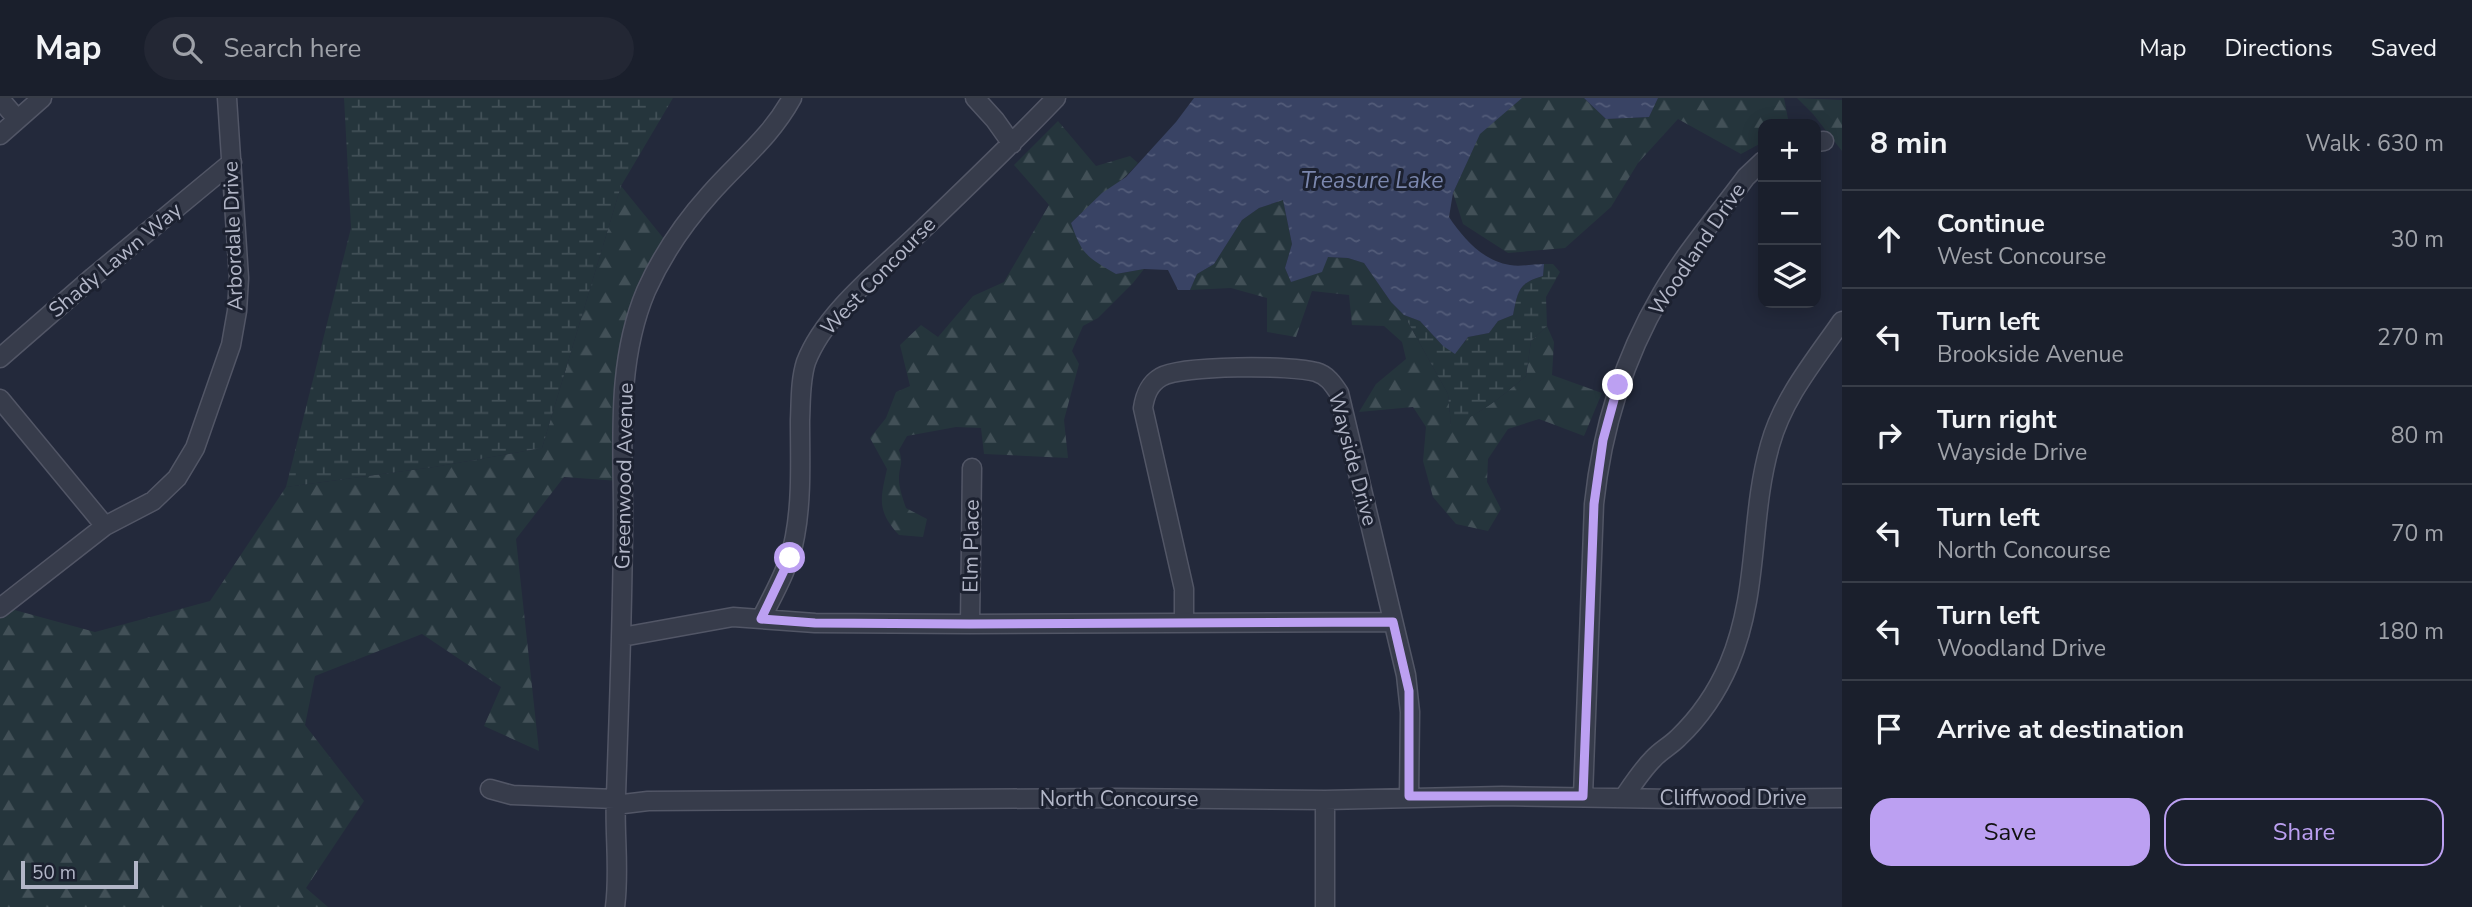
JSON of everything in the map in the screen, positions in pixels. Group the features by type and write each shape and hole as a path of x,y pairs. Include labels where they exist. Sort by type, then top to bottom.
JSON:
{"street":[{"path":"0,135 42,98"},
{"name":"Arbordale Drive","path":"0,608 105,526 145,507 168,489 187,463 202,430 231,345 237,311 239,278 227,98"},
{"name":"Greenwood Avenue","path":"615,907 615,802 622,637 623,390 627,354 637,316 657,269 685,224 710,193 759,145 792,98"},
{"path":"975,98 1012,144"},
{"name":"West Concourse","path":"761,619 785,570 795,537 799,499 801,390 814,344 829,322 868,282 1056,98"},
{"path":"0,99 17,119"},
{"name":"Shady Lawn Way","path":"0,358 232,162"},
{"name":"Woodland Drive","path":"1583,796 1594,504 1597,471 1610,411 1635,345 1661,294 1746,177 1758,166"},
{"path":"1624,797 1653,758 1676,740 1696,719 1728,666 1741,632 1749,599 1759,495 1771,441 1796,387 1842,321"},
{"name":"Wayside Drive","path":"1184,623 1184,589 1145,419 1145,395 1158,378 1189,369 1273,368 1314,371 1324,375 1339,393 1409,691 1409,796"},
{"path":"0,399 105,526"},
{"name":"Elm Place","path":"970,624 972,468"},
{"path":"622,637 733,617 815,623 1393,622"},
{"name":"North Concourse","path":"489,789 512,795 615,802 1624,797"},
{"name":"Cliffwood Drive","path":"1624,797 1842,798"},
{"path":"1325,800 1325,907"}],"green space":[{"path":"344,98 673,98 621,186 542,448 434,467 286,487 351,228"},
{"path":"1522,98 1584,98 1606,119 1649,117 1658,98 1784,98 1788,119 1758,119 1758,145 1741,154 1678,119 1638,163 1611,207 1565,248 1508,253 1463,224 1453,193 1480,133"},
{"path":"1797,98 1842,100 1842,151 1821,124 1821,119 1817,119"},
{"path":"1058,121 1096,166 1130,156 1138,163 1071,223 1116,274 1144,269 1098,318 1083,326 1072,351 1079,364 1064,420 1068,458 984,454 981,428 956,427 907,436 899,450 900,490 906,508 927,519 923,537 899,535 884,512 882,497 887,469 870,438 886,418 896,392 910,386 900,345 921,325 938,337 973,296 1004,282 1049,205 1014,165"},
{"path":"621,186 669,245 621,385 619,481 564,477 516,539 539,751 484,726 501,687 422,634 315,676 305,725 364,801 306,888 328,907 0,907 0,606 95,632 210,601 286,487 434,467 542,448"},
{"path":"1283,200 1292,244 1285,268 1291,282 1305,276 1328,257 1348,258 1364,263 1391,302 1404,315 1448,394 1451,425 1481,410 1526,376 1531,341 1547,326 1554,342 1552,375 1602,393 1584,436 1539,419 1508,429 1488,459 1487,482 1501,509 1488,531 1456,524 1433,497 1423,461 1426,427 1413,407 1359,412 1376,384 1406,359 1402,342 1384,326 1352,325 1349,295 1312,291 1296,337 1267,332 1267,298 1231,288 1190,290 1197,274 1214,264 1242,220 1259,208"},
{"path":"1544,264 1553,264 1560,272 1546,297 1547,326 1531,341 1526,376 1481,411 1451,426 1448,394 1404,315 1420,321 1443,346 1464,343 1468,337 1489,333 1498,321 1513,315 1520,289 1528,282 1543,276"}],"water":[{"name":"Treasure Lake","path":"1194,98 1522,98 1480,134 1453,193 1449,217 1467,240 1483,254 1510,265 1544,264 1543,276 1528,282 1520,289 1513,315 1498,321 1489,333 1468,337 1455,354 1443,346 1420,321 1404,315 1391,302 1364,263 1348,258 1328,257 1322,272 1291,282 1285,268 1292,244 1283,200 1259,208 1242,220 1214,264 1197,274 1190,290 1178,290 1168,270 1144,269 1116,274 1082,249 1071,223 1102,193 1126,177"},
{"path":"1584,98 1658,98 1649,117 1606,119"}],"route":[{"path":"790,558 761,619 815,623 970,624 1393,622 1409,691 1409,796 1583,796 1594,504 1603,440 1618,385"}]}
